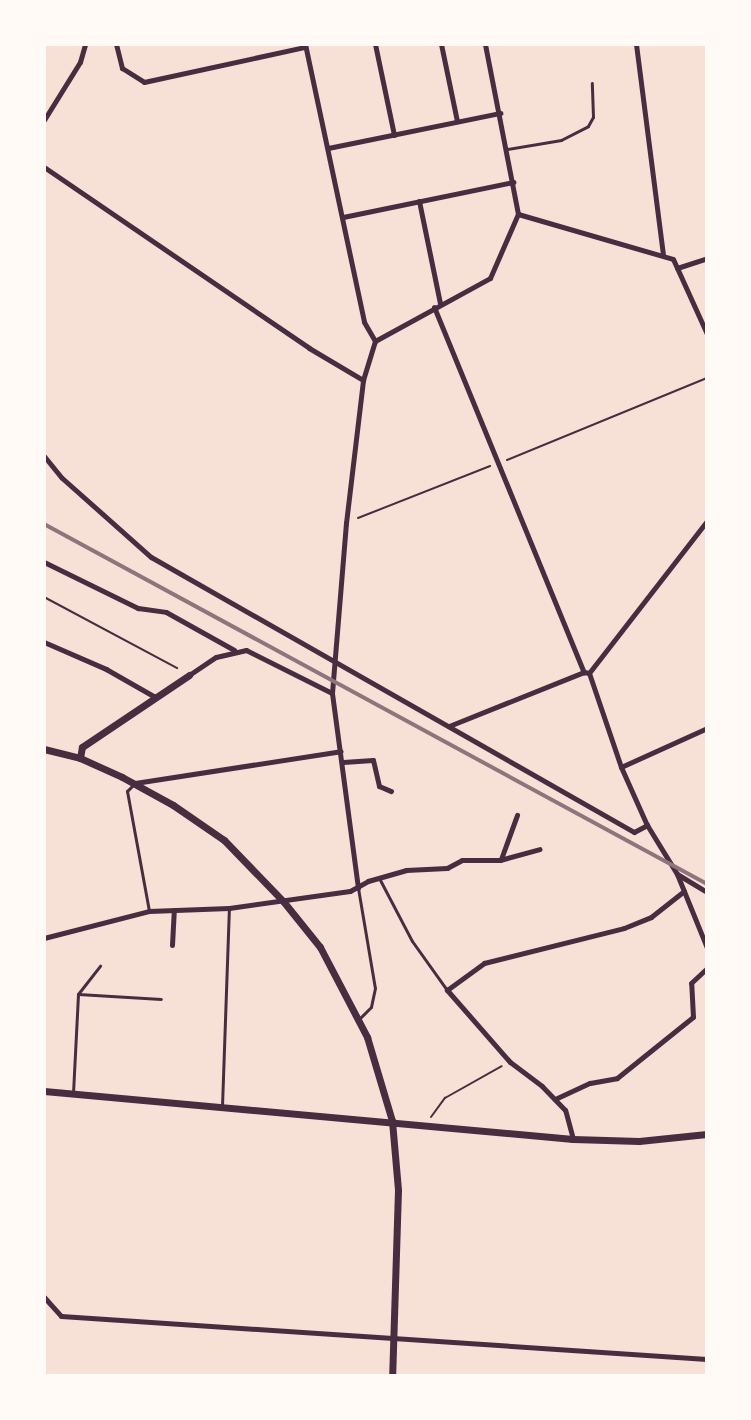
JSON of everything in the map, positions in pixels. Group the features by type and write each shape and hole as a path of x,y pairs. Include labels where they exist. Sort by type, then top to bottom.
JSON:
{"street":[{"path":"44,120 80,62 85,44"},
{"path":"116,44 122,68 144,82 305,45 364,322 375,341"},
{"path":"375,44 394,135"},
{"path":"441,44 457,121"},
{"path":"358,888 332,693 346,523 363,380 375,341 490,278 518,214 485,44"},
{"path":"636,44 663,254"},
{"path":"328,148 500,113"},
{"path":"44,167 363,380"},
{"path":"343,217 513,182"},
{"path":"419,201 437,305 496,464 587,673 621,767 647,825 677,874 707,948"},
{"path":"518,214 673,259 707,334"},
{"path":"677,268 707,258"},
{"path":"44,456 62,478 151,557 634,832 647,825"},
{"path":"448,727 587,673 707,521"},
{"path":"44,562 138,608 166,612 234,650"},
{"path":"44,642 106,669 155,697"},
{"path":"80,758 82,747 216,657 234,650 246,650 332,693"},
{"path":"621,767 707,728"},
{"path":"44,749 80,758 134,784 224,840 283,901 320,947 367,1037 392,1121 398,1190 392,1376"},
{"path":"134,784 341,751"},
{"path":"343,762 373,760 379,786 391,791"},
{"path":"500,860 517,815"},
{"path":"44,938 149,911 229,908 283,901 358,888 406,870 447,868 462,860 500,860 540,849"},
{"path":"677,874 707,892"},
{"path":"573,1139 565,1110 510,1062 447,990 484,963 624,928 651,917 684,891"},
{"path":"172,945 174,910"},
{"path":"555,1099 590,1083 617,1078 693,1017 691,983 707,968"},
{"path":"44,1091 573,1139 639,1141 707,1134"},
{"path":"44,1297 61,1316 707,1359"}],"lane":[{"path":"507,149 561,140 588,126 593,117 592,83"},
{"path":"134,784 127,791 149,911"},
{"path":"379,878 412,941 447,990"},
{"path":"358,888 375,988 371,1007 358,1020"},
{"path":"222,1106 229,908"},
{"path":"73,1093 78,994 100,966"},
{"path":"78,994 161,999"}],"path":[{"path":"346,523 707,378"},
{"path":"44,597 189,675"},
{"path":"430,1125 432,1112 445,1098 510,1062"}],"railway":[{"path":"44,524 707,884"}]}
